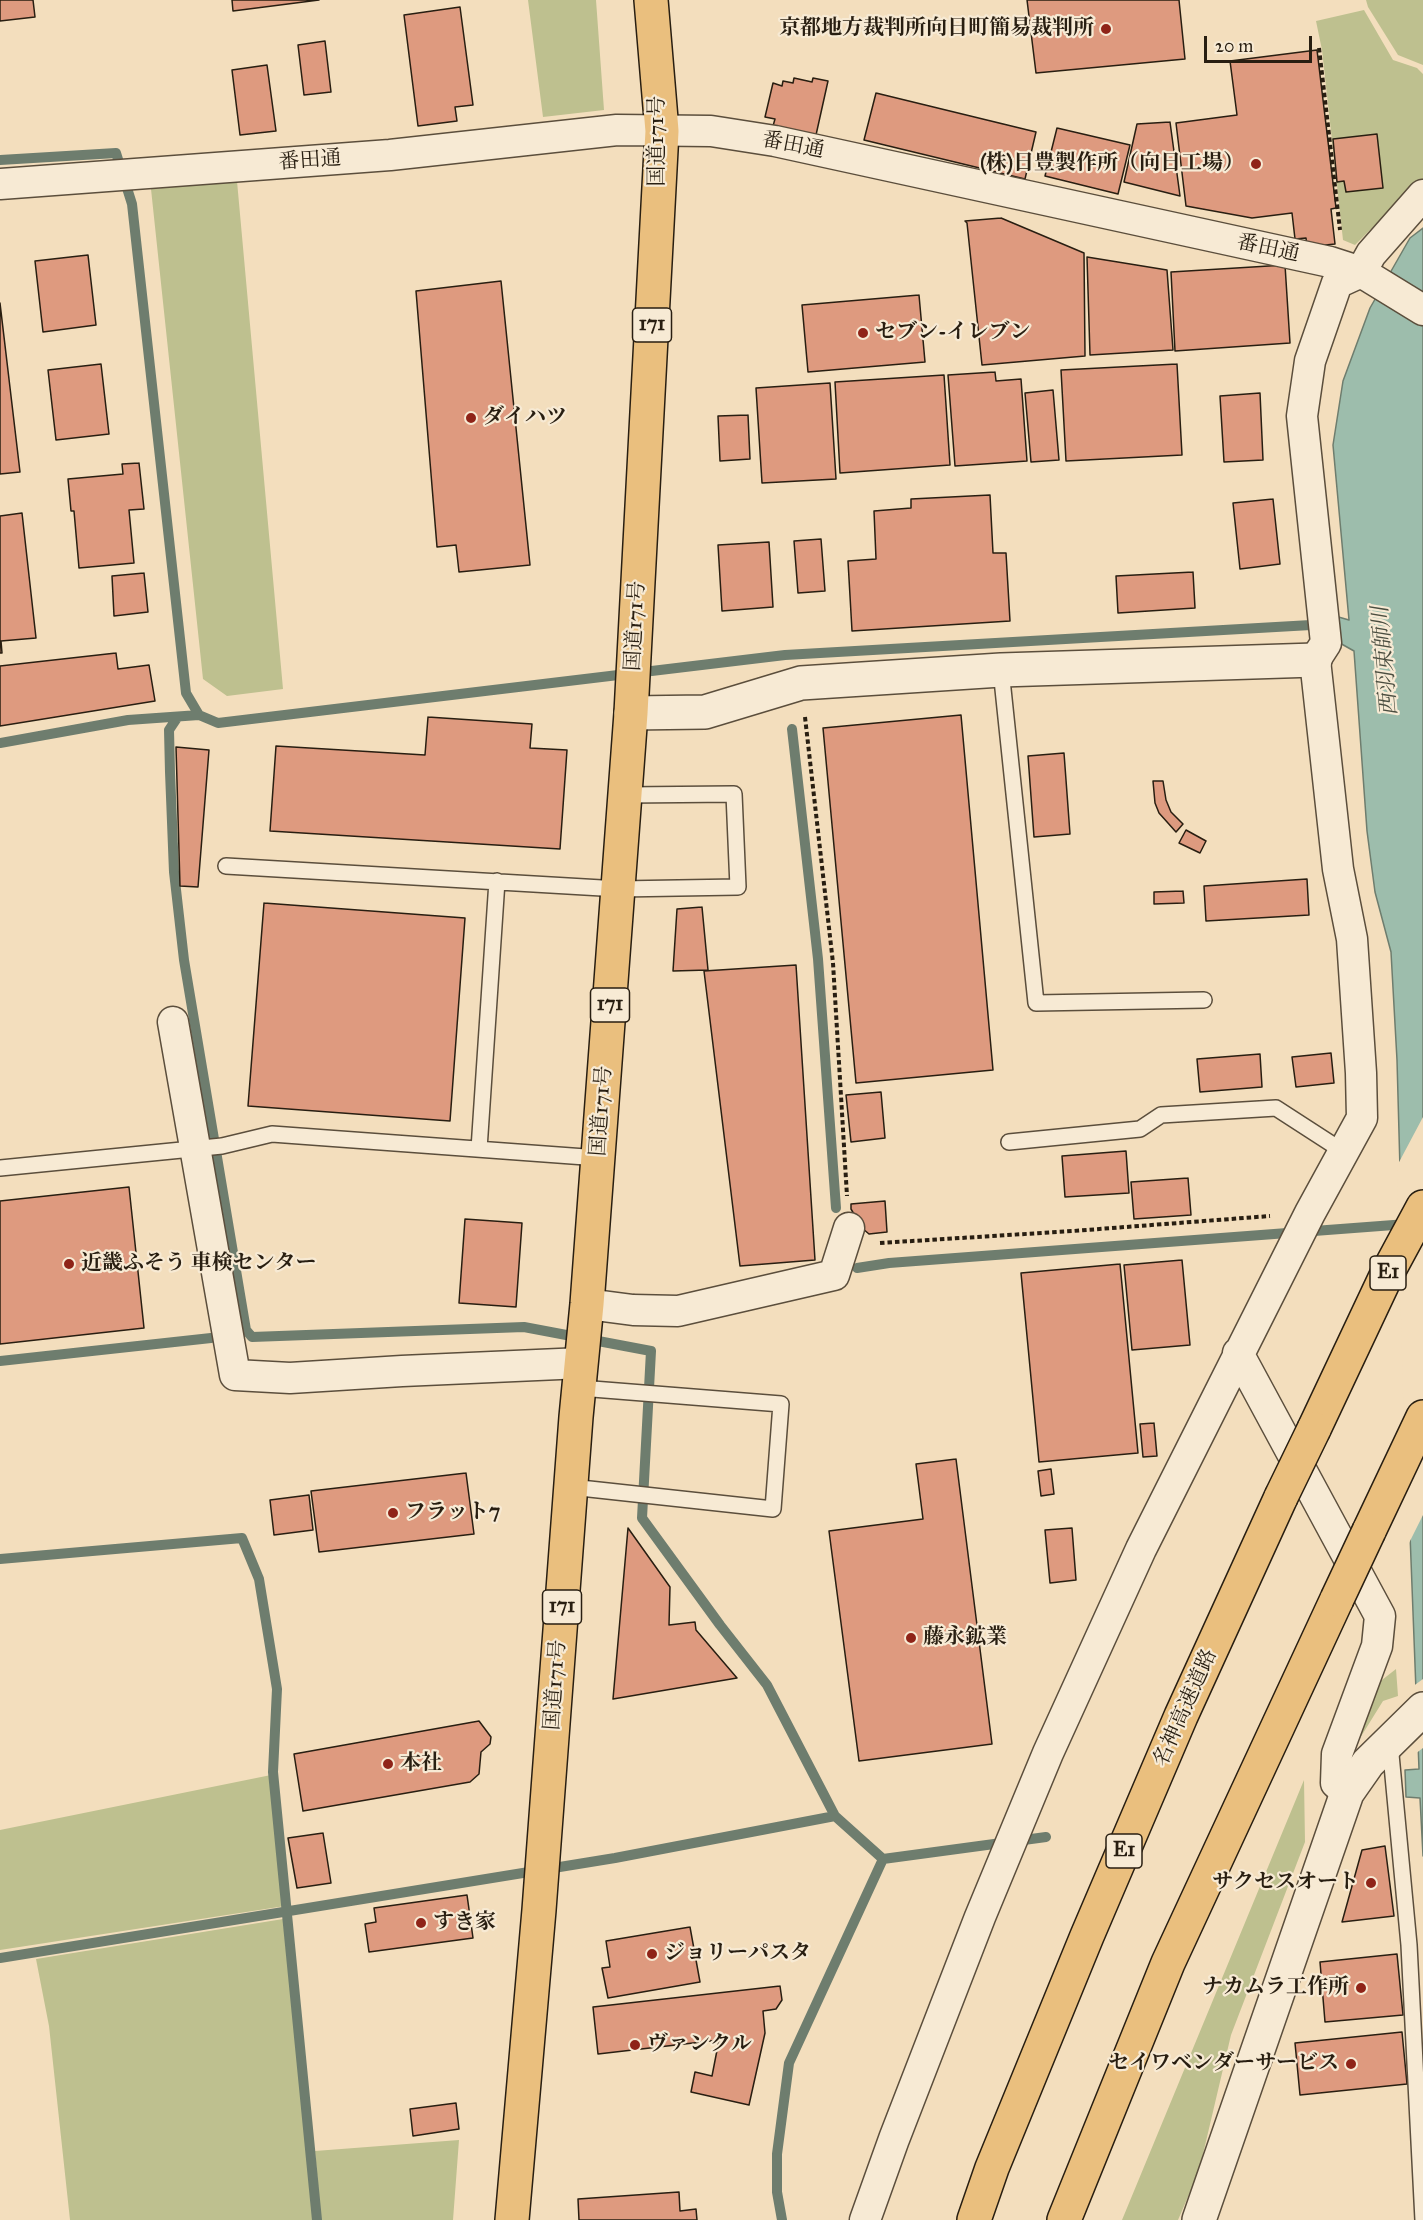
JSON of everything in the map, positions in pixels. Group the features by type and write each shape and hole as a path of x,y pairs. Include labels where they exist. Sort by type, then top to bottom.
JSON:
{"highway":[{"name":"国道171号","path":"512,2220 587,1312 632,702 662,131 651,0"},
{"name":"名神高速道路","path":"976,2215 992,2168 1087,1936 1181,1716 1281,1497 1388,1272 1423,1207"},
{"path":"1064,2220 1168,1963 1423,1417"}],"street":[{"name":"番田通","path":"0,184 390,155 617,130 711,131 775,141 1330,262 1361,272 1423,310"},
{"path":"866,2220 898,2128 1048,1753 1141,1549 1238,1353 1362,1118 1352,939 1338,868 1320,651 1324,612 1302,416 1310,361 1337,282 1361,272 1371,254 1423,195"},
{"path":"632,702 705,712 801,683 1320,651"},
{"path":"173,1022 210,1147 235,1375 290,1378 402,1371 581,1375"},
{"path":"587,1312 678,1311 834,1275 849,1228"},
{"path":"1238,1353 1380,1617 1377,1646 1337,1754 1336,1783 1347,1793"},
{"path":"1199,2220 1207,2191 1347,1793 1368,1763 1420,1712"}],"lane":[{"path":"1001,670 1036,1003 1203,1000"},
{"path":"226,866 619,889 738,887 734,794 626,795"},
{"path":"479,1149 497,881"},
{"path":"1009,1142 1140,1129 1161,1115 1276,1108 1344,1152"},
{"path":"0,1168 210,1147 272,1134 599,1158"},
{"path":"571,1487 774,1509 781,1404 636,1392 581,1375"},
{"path":"1389,1741 1409,1945 1423,2220"}],"path":[{"path":"1318,48 1340,233 1330,262"},
{"path":"804,712 833,963 849,1228 871,1243 1073,1232 1310,1213"}],"green space":[{"path":"528,0 596,0 604,110 543,117"},
{"path":"1366,0 1423,0 1423,65 1398,55"},
{"path":"1364,10 1393,60 1417,68 1423,74 1423,182 1399,201 1355,245 1343,240 1322,50 1316,21"},
{"path":"237,181 283,689 227,696 203,679 151,189"},
{"path":"1396,1669 1398,1696 1383,1701 1352,1751 1373,1687"},
{"path":"271,1775 285,1906 0,1950 0,1830"},
{"path":"1304,1780 1305,1842 1231,2035 1199,2171 1178,2220 1122,2220"},
{"path":"283,1919 313,2220 70,2220 49,2026 36,1959"},
{"path":"459,2140 453,2220 321,2220 315,2151"}],"water":[{"name":"西羽束師川","path":"1423,228 1423,1856 1420,1798 1406,1797 1405,1770 1419,1769 1397,1060 1391,952 1375,892 1367,831 1354,651 1338,642 1335,616 1349,620 1333,445 1343,381 1370,308 1410,238"}],"pier":[{"path":"1423,1117 1423,1515 1407,1547 1397,1166"},
{"path":"1423,1679 1423,1748 1415,1754 1412,1687"}],"building":[{"path":"0,0 33,0 35,17 0,21"},
{"path":"232,0 319,0 233,11"},
{"name":"京都地方裁判所向日町簡易裁判所","path":"1027,0 1179,0 1185,59 1036,73"},
{"path":"460,7 473,105 455,107 457,121 418,126 404,15"},
{"path":"325,41 331,92 304,95 298,45"},
{"name":"(株)日豊製作所（向日工場）","path":"1317,50 1336,208 1331,209 1335,244 1307,247 1306,238 1295,239 1292,213 1252,218 1186,206 1176,123 1237,115 1230,61"},
{"path":"267,65 276,131 240,135 232,70"},
{"path":"794,78 812,82 813,78 828,81 816,135 773,126 775,119 765,117 773,83 782,86 783,81 793,83"},
{"path":"876,93 1036,132 1025,179 864,140"},
{"path":"1170,122 1180,196 1124,182 1137,124"},
{"path":"1057,128 1130,145 1118,194 1045,176"},
{"path":"1377,134 1383,188 1346,192 1344,181 1337,182 1333,139"},
{"path":"1001,218 1084,253 1085,356 982,365 965,221"},
{"path":"88,255 96,325 43,332 35,261"},
{"path":"1087,257 1167,270 1173,350 1090,355"},
{"path":"1285,265 1290,343 1175,351 1171,272"},
{"name":"ダイハツ","path":"501,281 530,565 459,572 456,545 437,547 416,291"},
{"name":"セブン-イレブン","path":"919,295 925,362 808,372 802,305"},
{"path":"0,303 20,472 0,474"},
{"path":"101,364 109,434 56,440 48,370"},
{"path":"1177,364 1182,455 1066,461 1061,370"},
{"path":"995,372 996,381 1021,379 1027,461 955,466 948,375"},
{"path":"944,375 950,465 840,473 835,382"},
{"path":"830,383 836,479 762,483 756,388"},
{"path":"1053,390 1059,460 1031,462 1025,393"},
{"path":"1260,393 1263,460 1224,462 1220,396"},
{"path":"748,415 750,459 720,461 718,416"},
{"path":"139,463 144,509 129,510 134,563 79,568 74,511 71,511 68,479 123,474 122,464"},
{"path":"990,495 993,553 1006,553 1010,621 852,631 848,561 876,559 874,511 911,508 911,499"},
{"path":"1273,499 1280,564 1240,569 1233,503"},
{"path":"22,513 36,638 1,641 2,653 0,653 0,516"},
{"path":"821,539 825,591 798,593 794,541"},
{"path":"769,542 773,607 722,611 718,545"},
{"path":"1193,572 1195,608 1118,613 1116,576"},
{"path":"144,573 148,612 114,616 112,576"},
{"path":"116,653 118,669 149,665 155,701 0,726 0,666"},
{"path":"961,715 993,1070 856,1083 823,728"},
{"path":"428,717 532,724 530,748 567,750 560,849 270,831 276,746 425,755"},
{"path":"176,747 209,750 198,887 180,886"},
{"path":"1064,753 1070,834 1034,837 1028,756"},
{"path":"1153,781 1163,781 1166,800 1171,812 1183,824 1176,832 1159,813 1155,803"},
{"path":"1186,830 1206,841 1200,853 1179,843"},
{"path":"1307,879 1309,915 1206,921 1204,886"},
{"path":"1183,891 1184,903 1154,904 1154,892"},
{"path":"264,903 465,918 450,1121 248,1106"},
{"path":"702,907 708,970 673,971 677,909"},
{"path":"796,965 815,1260 740,1266 704,971"},
{"path":"1331,1053 1334,1083 1296,1087 1292,1057"},
{"path":"1260,1054 1262,1087 1200,1092 1197,1059"},
{"path":"881,1092 885,1138 851,1142 846,1095"},
{"path":"1126,1151 1129,1193 1065,1197 1062,1156"},
{"path":"1188,1178 1191,1215 1134,1219 1131,1182"},
{"name":"近畿ふそう 車検センター","path":"129,1187 144,1328 0,1344 0,1201"},
{"path":"885,1201 887,1232 869,1234 862,1228 851,1209 851,1204"},
{"path":"465,1219 522,1223 516,1307 459,1303"},
{"path":"1182,1260 1190,1345 1132,1350 1124,1265"},
{"path":"1120,1264 1138,1453 1039,1462 1021,1273"},
{"path":"1154,1423 1157,1456 1143,1457 1140,1424"},
{"name":"藤永鉱業","path":"956,1459 992,1744 859,1761 829,1531 923,1519 916,1464"},
{"path":"1051,1469 1054,1494 1041,1496 1038,1471"},
{"name":"フラット7","path":"466,1473 474,1534 319,1552 311,1491"},
{"path":"309,1495 313,1530 274,1535 270,1500"},
{"path":"628,1528 670,1587 669,1625 695,1622 696,1630 737,1678 613,1699"},
{"path":"1072,1528 1076,1580 1050,1583 1045,1530"},
{"name":"本社","path":"479,1721 491,1737 490,1744 481,1752 479,1774 470,1782 303,1811 294,1754"},
{"path":"323,1833 331,1883 297,1888 288,1838"},
{"name":"サクセスオート","path":"1385,1846 1394,1916 1342,1922 1362,1850"},
{"name":"すき家","path":"467,1895 473,1938 369,1952 365,1924 376,1922 374,1908"},
{"name":"ジョリーパスタ","path":"690,1927 700,1982 608,1998 602,1968 610,1967 606,1941"},
{"name":"ナカムラ工作所","path":"1397,1954 1403,2015 1325,2022 1320,1962"},
{"name":"ヴァンクル","path":"780,1986 782,2000 776,2009 763,2011 765,2033 749,2105 691,2092 695,2072 712,2076 719,2040 598,2054 593,2007"},
{"name":"セイワベンダーサービス","path":"1402,2032 1407,2084 1300,2095 1295,2043"},
{"path":"456,2103 459,2129 413,2136 410,2109"},
{"path":"679,2192 680,2211 696,2209 697,2220 579,2220 578,2199"}],"waterway":[{"path":"0,160 116,153 132,204 186,693 199,715 218,723 785,655 1311,625 1322,629"},
{"path":"0,743 128,720 199,715"},
{"path":"177,718 169,730 174,872 184,960 246,1330 252,1337 524,1327 651,1351 642,1518 767,1685 835,1816 883,1859 1046,1837"},
{"path":"792,729 818,959 836,1208"},
{"path":"857,1268 889,1263 1407,1224"},
{"path":"0,1361 211,1338"},
{"path":"0,1559 242,1538 259,1579 277,1689 273,1772 317,2220"},
{"path":"0,1958 615,1858 835,1816"},
{"path":"782,2220 777,2192 777,2154 789,2063 883,1859"}],"place":[{"name":"京都地方裁判所向日町簡易裁判所","path":"1106,29"},
{"name":"(株)日豊製作所（向日工場）","path":"1256,164"},
{"name":"セブン-イレブン","path":"863,333"},
{"name":"ダイハツ","path":"471,418"},
{"name":"近畿ふそう 車検センター","path":"69,1264"},
{"name":"フラット7","path":"393,1513"},
{"name":"藤永鉱業","path":"911,1638"},
{"name":"本社","path":"388,1764"},
{"name":"サクセスオート","path":"1371,1883"},
{"name":"すき家","path":"421,1923"},
{"name":"ジョリーパスタ","path":"652,1954"},
{"name":"ナカムラ工作所","path":"1361,1988"},
{"name":"ヴァンクル","path":"635,2045"},
{"name":"セイワベンダーサービス","path":"1351,2064"}]}
